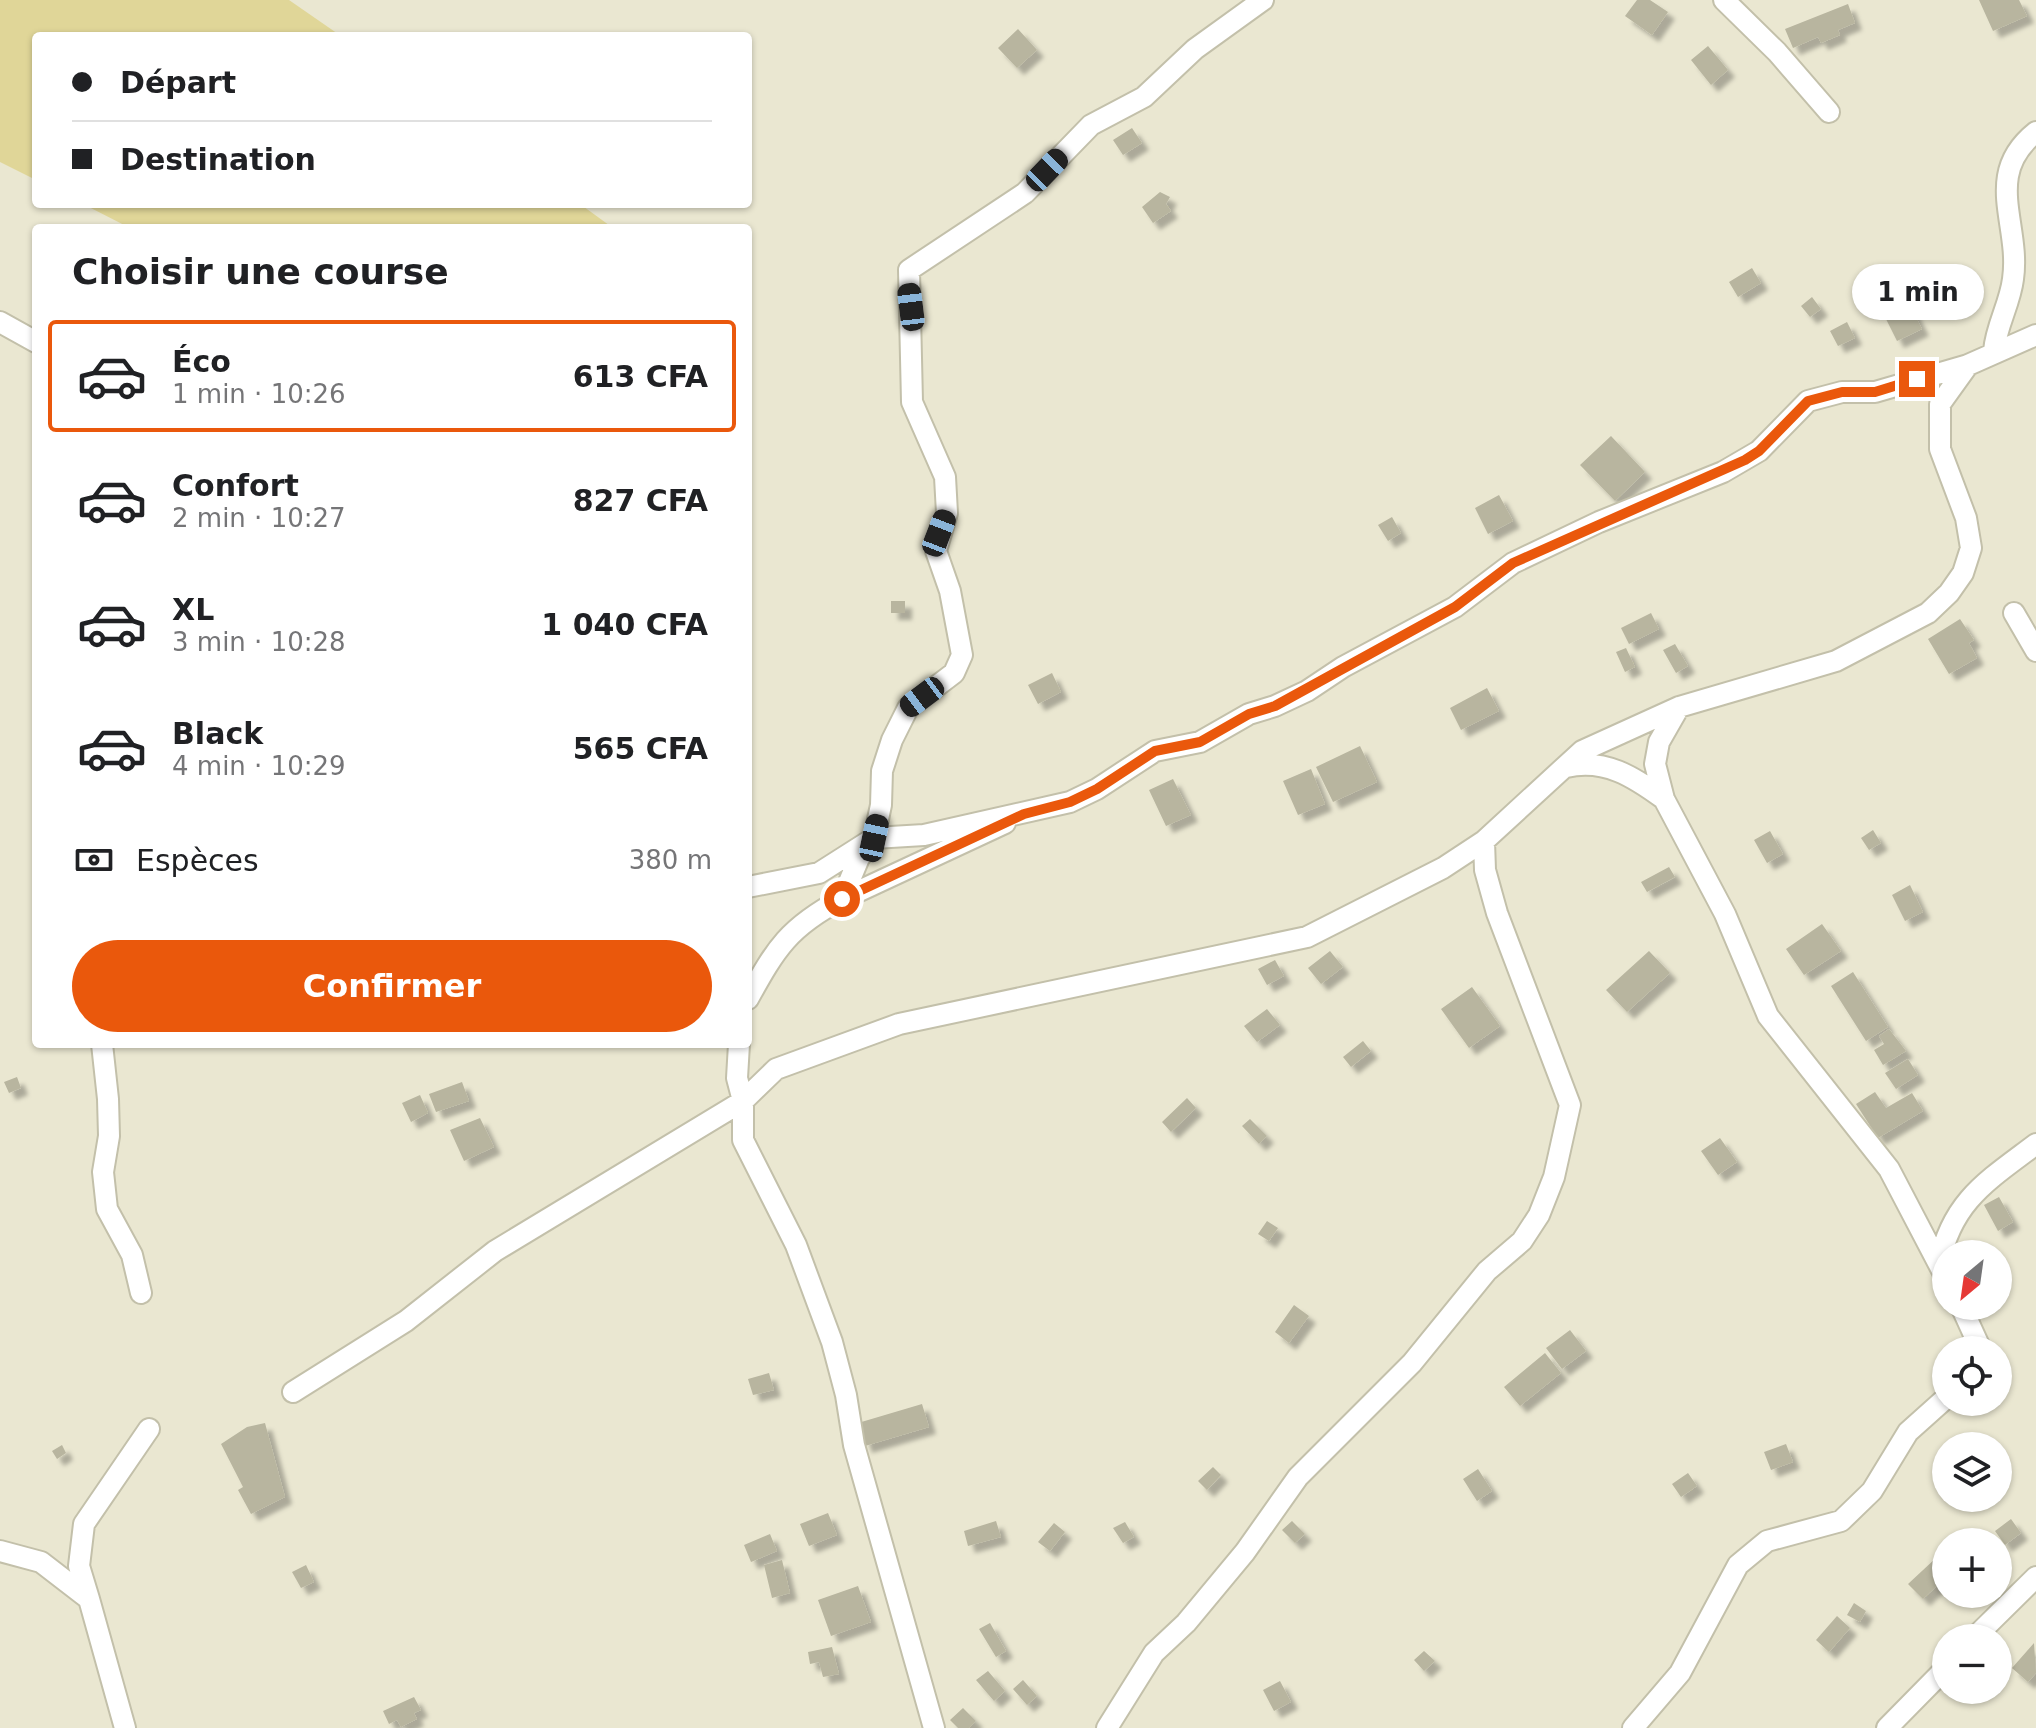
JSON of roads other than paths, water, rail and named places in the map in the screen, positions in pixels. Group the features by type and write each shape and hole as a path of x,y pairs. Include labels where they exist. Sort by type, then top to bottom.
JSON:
{"street":[{"path":"842,899 859,858 874,838 881,805 882,771 892,740 908,708 954,673 962,655 950,591 936,551 947,513 945,477 912,402 909,270 1025,193 1091,125 1144,97 1195,49 1263,0"},
{"path":"1724,0 1829,112"},
{"path":"1994,351 2014,274 2006,208 2008,172 2020,145 2036,132"},
{"path":"0,322 32,340"},
{"path":"752,886 819,873 874,838 924,835 1070,802 1097,789 1155,751 1200,742 1249,714 1275,706 1455,607 1513,563 1599,522 1723,472 1759,451 1808,401 1842,392 1875,392 1968,365 2036,335"},
{"path":"293,1392 406,1321 495,1251 743,1101 776,1069 899,1024 1307,937 1443,868 1484,841 1582,751 1679,707 1836,661 1928,613 1949,593 1963,573 1971,548 1966,518 1940,449 1938,421 1940,404 1968,365"},
{"path":"2014,613 2036,651"},
{"path":"1679,707 1659,742 1655,764 1664,799 1725,914 1768,1016 1889,1169 1932,1252"},
{"path":"1561,768 1590,762 1621,771 1664,799"},
{"path":"752,992 784,938 813,915 1024,814"},
{"path":"1107,1728 1154,1653 1186,1623 1245,1552 1298,1477 1412,1363 1487,1271 1522,1241 1539,1215 1563,1147 1570,1105 1497,913 1485,870 1484,841"},
{"path":"102,1048 108,1099 109,1136 103,1172 107,1209 132,1255 141,1293"},
{"path":"739,1048 737,1078 743,1101 743,1140 796,1245 832,1342 846,1395 854,1445 934,1728"},
{"path":"1945,1240 1957,1212 1980,1188 2036,1144"},
{"path":"1633,1728 1680,1673 1738,1565 1767,1541 1841,1521 1872,1491 1908,1432 1932,1411"},
{"path":"125,1728 79,1566 84,1524 149,1429"},
{"path":"0,1551 41,1562 89,1599"},
{"path":"1988,1624 2036,1577"},
{"path":"1887,1728 1932,1682"}]}
